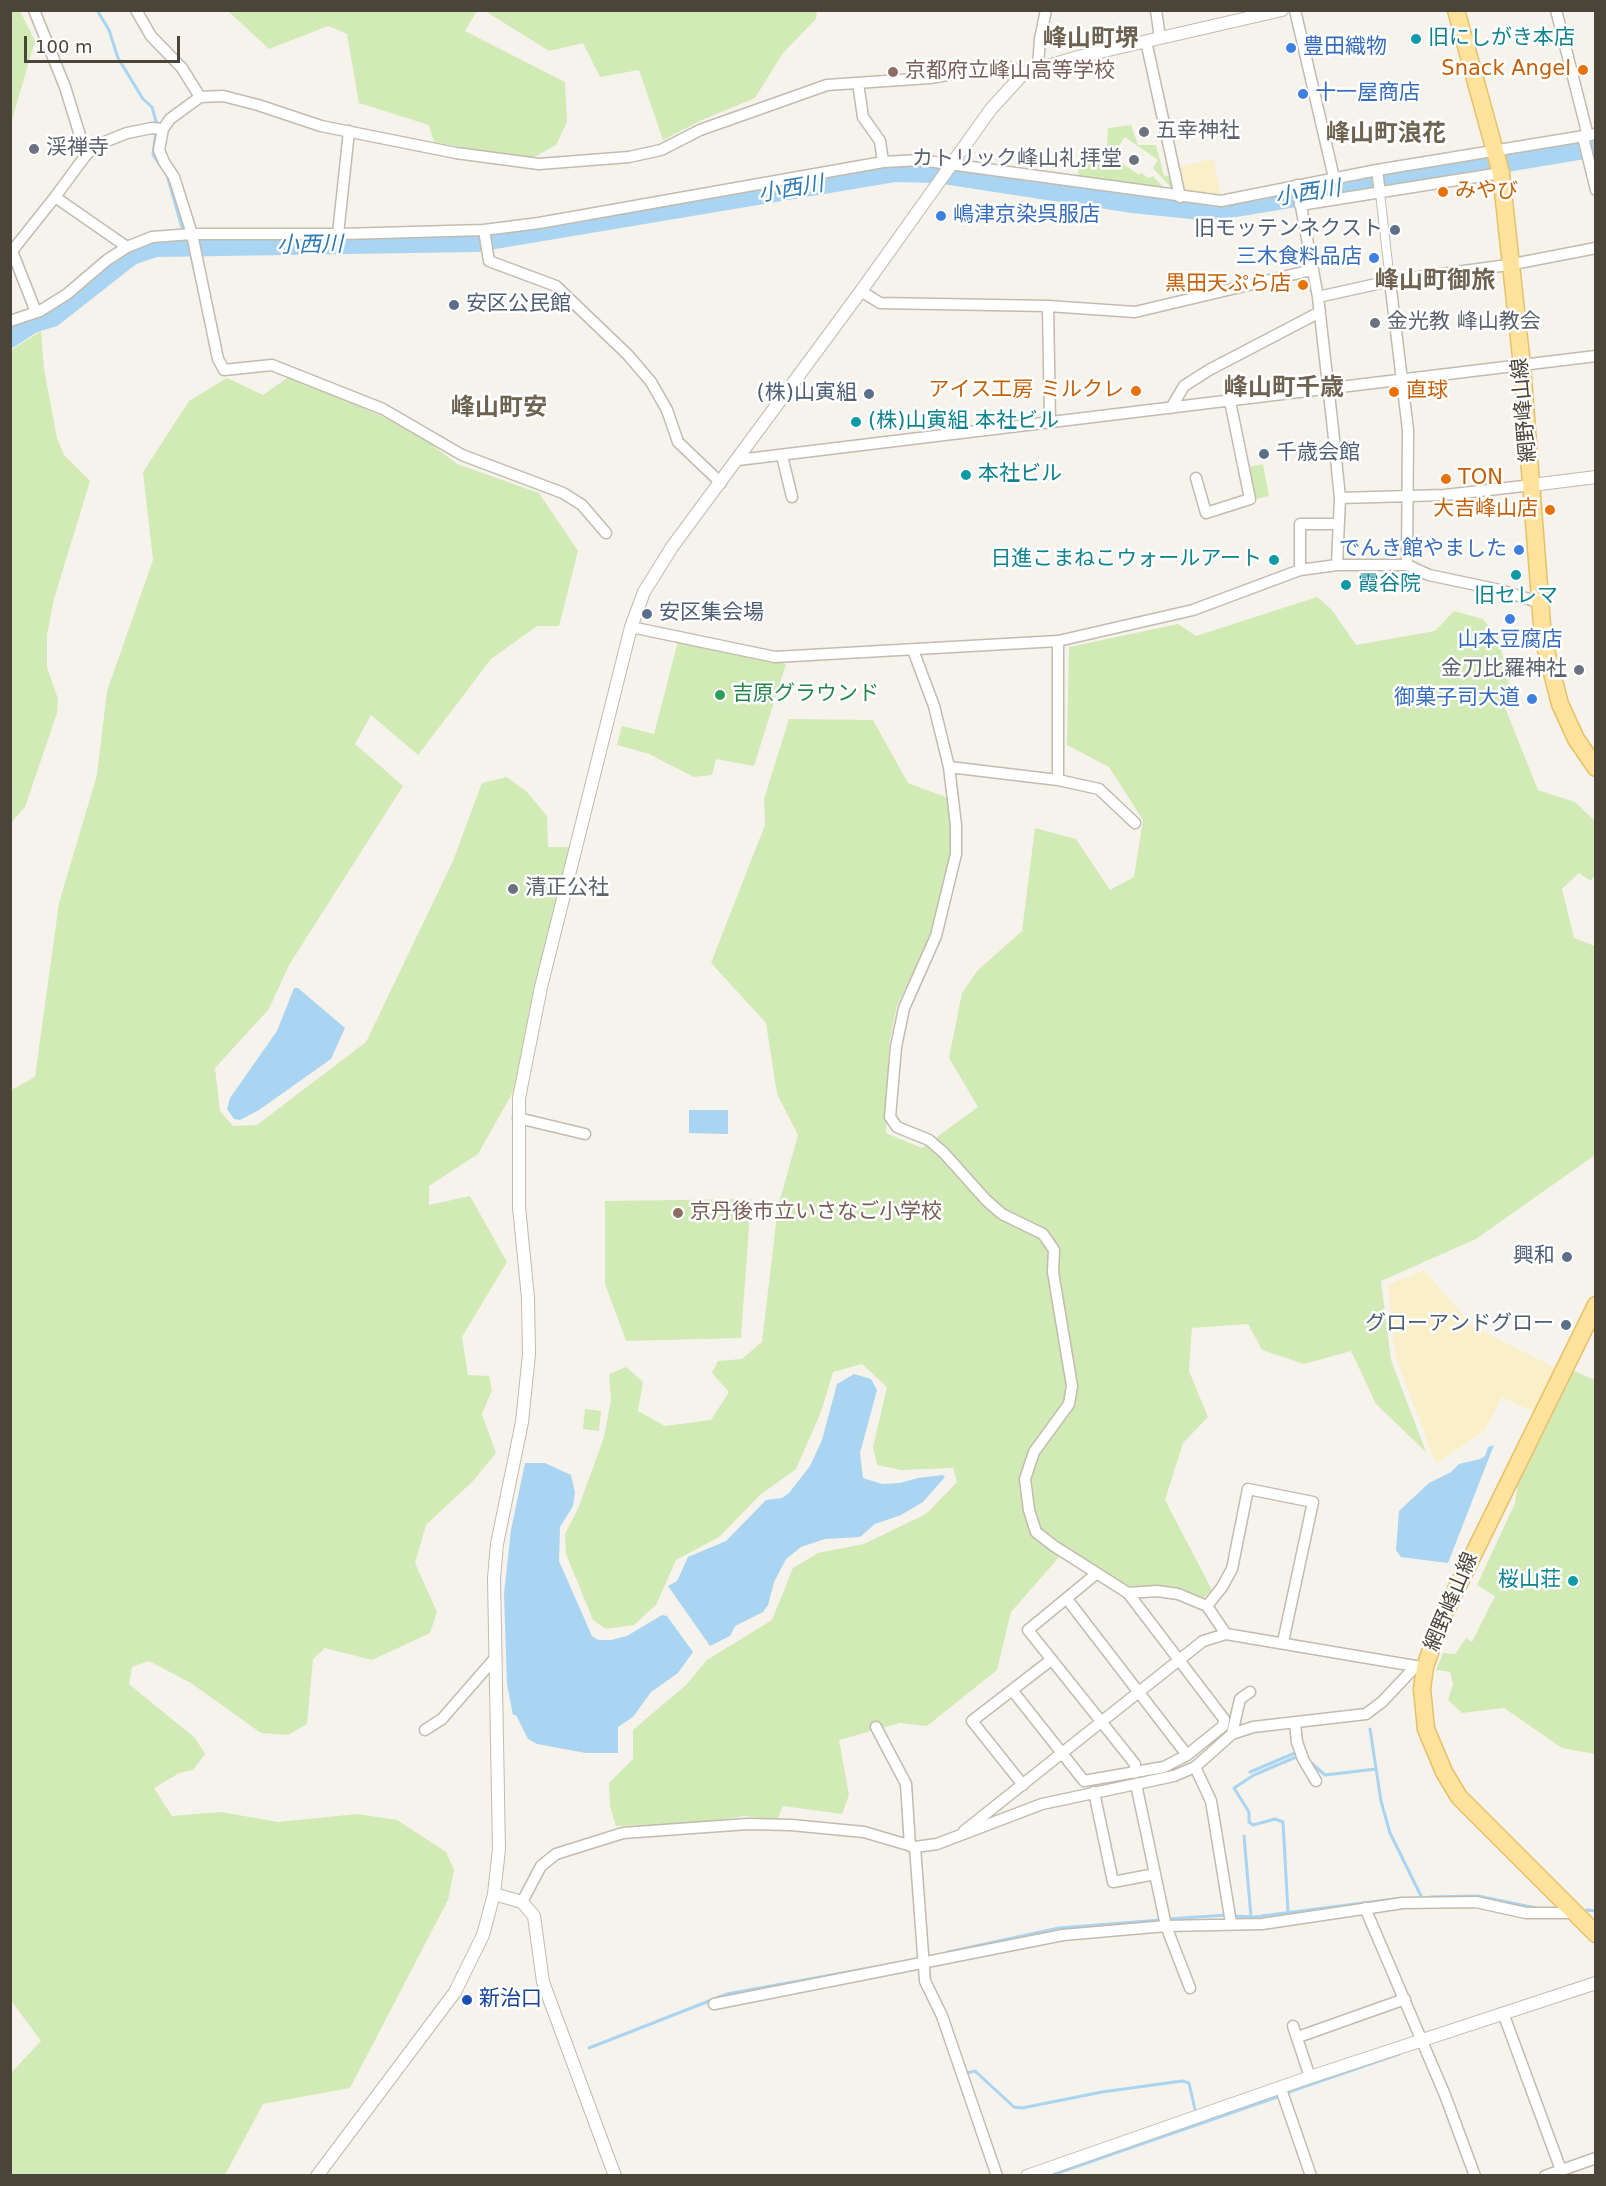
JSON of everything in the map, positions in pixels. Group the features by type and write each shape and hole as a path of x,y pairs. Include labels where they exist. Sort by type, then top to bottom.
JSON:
{"main road":[{"name":"網野峰山線","path":"1456,10 1499,162 1522,366 1532,481 1538,602 1543,638 1560,704 1575,739 1596,768"},
{"name":"網野峰山線","path":"1596,1305 1479,1537 1420,1667 1422,1708 1426,1729 1449,1781 1460,1797 1596,1934"}],"street":[{"path":"34,10 65,87 86,155"},
{"path":"136,10 150,36 182,68 200,97"},
{"path":"1038,67 1040,39 1046,10"},
{"path":"1156,10 1161,38"},
{"path":"317,2175 455,1992 483,1935 494,1894 499,1849 496,1657 492,1612 498,1544 522,1422 529,1354 528,1298 519,1207 519,1098 541,987 631,627 644,592 672,547 738,460 991,109 1024,74 1038,67 1282,10"},
{"path":"1295,10 1334,178"},
{"path":"1556,10 1588,138 1596,190"},
{"path":"1146,41 1180,197"},
{"path":"606,533 582,505 563,493 462,455 383,410 272,365 224,370 218,359 192,234 174,177 159,150 163,129 180,109 200,97 211,95 240,99 321,126 498,160 539,164 629,157 661,150 700,130 827,85 930,78 1003,65 1024,74"},
{"path":"858,83 862,117 880,141 883,162"},
{"path":"36,312 12,251 86,155 110,138 152,128 163,129"},
{"path":"338,234 349,131"},
{"path":"10,321 36,312 67,294 107,260 128,247 152,237 192,234 338,234 484,230 573,217 883,162 920,160 1221,201 1379,192 1588,138"},
{"path":"1298,196 1334,178 1499,162"},
{"path":"1378,173 1408,430 1407,565"},
{"path":"1298,196 1318,297 1329,389 1340,498 1337,565"},
{"path":"55,197 128,247"},
{"path":"484,230 489,261 556,286 628,355 651,382 667,410 678,442 721,483"},
{"path":"1318,297 1390,281 1511,264 1596,248"},
{"path":"861,291 880,303 1048,306 1135,312 1312,270"},
{"path":"1048,306 1050,423"},
{"path":"1171,408 1184,386 1209,370 1320,312"},
{"path":"738,460 1596,356"},
{"path":"1196,478 1206,513 1250,499 1230,401"},
{"path":"782,456 792,497"},
{"path":"1340,498 1445,495 1532,481 1596,477"},
{"path":"1300,570 1300,524 1338,524"},
{"path":"631,627 775,657 1059,641 1193,610 1300,570 1337,565 1407,565 1429,575 1500,590 1538,602"},
{"path":"1058,780 1059,641"},
{"path":"522,1902 541,1866 556,1854 622,1833 748,1824 791,1825 864,1832 913,1847 937,1844 1042,1804 1094,1792 1135,1779 1187,1755 1223,1726 1224,1719 1128,1593 1096,1574 1036,1532 1029,1510 1025,1479 1034,1452 1070,1404 1072,1386 1053,1272 1054,1250 1043,1234 1002,1214 986,1200 944,1153 929,1140 897,1127 890,1117 896,1047 904,1008 936,936 956,854 956,825 949,768 934,706 913,650"},
{"path":"949,768 1058,780 1099,789 1135,823"},
{"path":"518,1119 585,1134"},
{"path":"1207,1606 1232,1569 1248,1489 1313,1502 1283,1641"},
{"path":"1096,1574 1028,1629 1135,1764 1135,1779 1166,1926 1190,1988"},
{"path":"1128,1593 1157,1591 1178,1594 1207,1606 1226,1634"},
{"path":"1067,1599 1187,1755"},
{"path":"959,1835 1203,1641 1226,1634 1283,1641 1420,1667"},
{"path":"425,1730 442,1719 496,1657"},
{"path":"1023,1785 972,1721 1051,1660"},
{"path":"1012,1690 1084,1781 1135,1779 1174,1776 1195,1767 1232,1734 1253,1727 1366,1714 1420,1667"},
{"path":"1232,1734 1240,1699 1250,1692"},
{"path":"1295,1723 1297,1742 1303,1759 1316,1781"},
{"path":"876,1727 906,1784 925,1982 942,2016 997,2175"},
{"path":"1195,1767 1211,1801 1231,1911 1231,1923"},
{"path":"1094,1792 1113,1882 1155,1874"},
{"path":"494,1894 522,1902 534,1916 543,1982 615,2175"},
{"path":"714,2004 794,1986 923,1965 1063,1935 1166,1926 1262,1924 1403,1903 1476,1902 1526,1913 1576,1913"},
{"path":"1365,1908 1405,2000 1475,2175"},
{"path":"1027,2175 1281,2090 1310,2077 1596,1983"},
{"path":"1298,2037 1405,2000"},
{"path":"1503,2013 1561,2170"},
{"path":"1293,2026 1310,2077"},
{"path":"1281,2090 1311,2175"},
{"path":"1545,2175 1561,2170 1577,2170 1596,2158"}],"green space":[{"path":"11,10 20,11 35,41 11,123"},
{"path":"228,11 477,11 465,31 565,82 567,122 556,145 534,157 499,154 434,142 429,125 359,103 347,34 328,26 269,49"},
{"path":"485,11 817,11 816,19 783,53 755,98 702,120 663,140 639,70 600,77 583,43 549,51"},
{"path":"1131,125 1138,145 1156,145 1164,176 1169,176 1172,189 1153,168 1158,160 1125,137 1112,156 1139,175 1141,173 1149,178 1153,176 1167,191 1078,178 1080,150 1095,151 1097,147 1107,147 1108,128"},
{"path":"1052,193 1201,214 1294,205 1233,214 1201,215 1133,208 1051,195"},
{"path":"41,331 44,369 57,438 64,455 90,481 54,599 47,635 47,667 58,699 57,713 25,807 11,823 11,350"},
{"path":"290,376 413,430 457,464 539,493 578,551 559,626 537,626 491,659 418,755 371,715 355,744 403,786 289,965 269,1009 215,1068 220,1111 233,1126 257,1125 366,1042 453,861 482,783 507,777 527,792 547,816 548,847 569,847 513,1092 478,1154 429,1186 429,1205 470,1196 507,1262 462,1337 468,1375 489,1376 492,1390 482,1414 496,1453 473,1481 426,1525 415,1563 437,1612 430,1633 372,1660 325,1648 313,1659 307,1724 288,1735 261,1733 191,1683 149,1661 132,1667 129,1684 195,1738 205,1754 193,1770 179,1773 154,1788 172,1816 221,1812 278,1822 357,1814 397,1820 446,1852 454,1870 448,1900 350,2088 263,2104 225,2175 11,2175 10,2074 41,2041 10,1999 11,1090 35,1077 59,903 97,775 107,691 153,560 143,472 189,401 227,378 263,395"},
{"path":"1263,464 1269,496 1255,499 1249,467"},
{"path":"1317,597 1332,610 1356,645 1435,631 1454,611 1483,619 1498,637 1511,690 1504,705 1538,790 1575,802 1595,821 1595,874 1591,881 1579,873 1562,889 1574,938 1595,946 1595,1155 1476,1239 1381,1281 1391,1360 1426,1452 1376,1404 1351,1351 1304,1364 1262,1350 1248,1324 1192,1328 1189,1371 1208,1417 1183,1443 1165,1500 1212,1590 1202,1599 1158,1586 1129,1586 1067,1548 1011,1612 997,1670 927,1726 900,1723 839,1740 849,1795 842,1814 783,1806 777,1820 745,1816 694,1824 616,1826 610,1806 609,1783 633,1759 633,1730 686,1685 707,1660 772,1620 793,1568 818,1553 864,1544 926,1514 957,1482 953,1468 901,1470 877,1465 873,1447 887,1387 862,1364 833,1372 821,1412 796,1469 760,1495 719,1537 676,1560 656,1605 634,1625 606,1629 593,1620 566,1554 565,1534 578,1509 604,1437 611,1400 609,1374 626,1367 643,1382 638,1411 665,1426 711,1420 729,1392 712,1373 718,1361 742,1359 762,1342 778,1207 798,1135 777,1094 766,1023 711,963 765,825 764,799 789,719 873,720 908,783 948,798 953,825 952,853 933,935 897,1005 889,1044 886,1133 922,1148 978,1107 949,1058 962,993 978,970 1022,931 1035,828 1076,839 1110,890 1134,877 1143,820 1109,767 1067,745 1069,647 1178,624 1196,636"},
{"name":"吉原グラウンド","path":"678,641 786,664 754,766 716,759 712,775 694,777 649,754 617,745 622,726 654,734"},
{"path":"751,1199 741,1338 626,1341 605,1284 605,1201"},
{"path":"1572,1370 1595,1380 1595,1754 1562,1748 1504,1708 1462,1713 1448,1700 1453,1684 1450,1672 1436,1670 1443,1653 1455,1654 1466,1638 1472,1642 1495,1596 1477,1585 1515,1503 1519,1476"},
{"path":"585,1409 601,1411 599,1431 583,1429"}],"sand":[{"path":"1213,159 1221,196 1184,192 1179,167"},
{"path":"1424,1270 1472,1326 1556,1368 1534,1412 1502,1397 1484,1431 1436,1464 1396,1358 1388,1285"}],"water":[{"path":"1595,145 1595,152 1550,159 1549,153"},
{"path":"294,988 298,988 345,1028 331,1059 259,1110 240,1120 234,1119 227,1109 230,1098 277,1031"},
{"path":"689,1110 728,1110 728,1134 689,1133"},
{"path":"854,1374 871,1379 877,1390 860,1453 863,1478 882,1484 943,1475 945,1477 923,1502 901,1515 875,1524 860,1537 825,1539 801,1547 786,1559 774,1582 768,1605 763,1612 735,1626 730,1636 710,1646 668,1586 677,1581 688,1557 726,1541 766,1500 782,1498 789,1493 810,1466 822,1440 837,1384"},
{"path":"1494,1445 1448,1563 1401,1557 1396,1550 1399,1511 1429,1483 1451,1472 1459,1464 1480,1459 1485,1456 1488,1447"},
{"path":"525,1463 545,1463 571,1475 575,1493 573,1506 560,1527 559,1561 592,1636 598,1640 611,1640 627,1636 662,1615 667,1616 693,1652 678,1673 651,1692 633,1717 618,1727 618,1753 586,1753 537,1744 528,1739 516,1715 513,1715 507,1684 504,1594 511,1530"}],"waterway":[{"path":"97,10 109,30 118,58 143,99 152,107 157,125"},
{"path":"156,131 153,155 167,175 183,231"},
{"name":"小西川","path":"10,339 33,324 53,318 132,256 156,248 476,243 894,173 937,174 1133,204 1201,211 1235,208 1596,148"},
{"path":"185,238 188,248"},
{"path":"189,247 197,281"},
{"path":"1370,1729 1381,1801 1390,1833 1422,1898"},
{"path":"1250,1772 1295,1753"},
{"path":"1288,1912 1283,1822 1275,1819 1253,1825 1249,1822 1249,1812 1234,1788 1254,1775 1296,1757"},
{"path":"1309,1761 1325,1775 1376,1769"},
{"path":"1244,1836 1251,1917"},
{"path":"1430,1897 1478,1896 1536,1908"},
{"path":"1233,1916 1254,1917 1402,1898"},
{"path":"1587,1910 1596,1911"},
{"path":"1168,1919 1227,1915"},
{"path":"948,1952 1059,1928 1161,1920"},
{"path":"589,2048 727,1994 892,1964"},
{"path":"1286,2093 1399,2054"},
{"path":"967,2073 975,2071 1014,2107 1022,2108 1102,2092 1182,2081 1189,2083 1196,2114"},
{"path":"1049,2176 1280,2096"}],"place":[{"name":"旧にしがき本店","path":"1416,39"},
{"name":"豊田織物","path":"1291,48"},
{"name":"Snack Angel","path":"1583,70"},
{"name":"京都府立峰山高等学校","path":"893,72"},
{"name":"十一屋商店","path":"1303,94"},
{"name":"五幸神社","path":"1144,132"},
{"name":"渓禅寺","path":"34,149"},
{"name":"カトリック峰山礼拝堂","path":"1134,160"},
{"name":"みやび","path":"1443,192"},
{"name":"嶋津京染呉服店","path":"941,216"},
{"name":"旧モッテンネクスト","path":"1395,230"},
{"name":"三木食料品店","path":"1374,258"},
{"name":"黒田天ぷら店","path":"1303,285"},
{"name":"安区公民館","path":"454,305"},
{"name":"金光教 峰山教会","path":"1375,323"},
{"name":"アイス工房 ミルクレ","path":"1136,391"},
{"name":"直球","path":"1394,392"},
{"name":"(株)山寅組","path":"869,394"},
{"name":"(株)山寅組 本社ビル","path":"856,422"},
{"name":"千歳会館","path":"1264,454"},
{"name":"本社ビル","path":"966,475"},
{"name":"TON","path":"1446,479"},
{"name":"大吉峰山店","path":"1550,510"},
{"name":"でんき館やました","path":"1519,550"},
{"name":"日進こまねこウォールアート","path":"1274,560"},
{"name":"旧セレマ","path":"1516,575"},
{"name":"霞谷院","path":"1346,585"},
{"name":"安区集会場","path":"647,614"},
{"name":"山本豆腐店","path":"1510,619"},
{"name":"金刀比羅神社","path":"1579,670"},
{"name":"吉原グラウンド","path":"720,695"},
{"name":"御菓子司大道","path":"1532,699"},
{"name":"清正公社","path":"513,889"},
{"name":"京丹後市立いさなご小学校","path":"678,1213"},
{"name":"興和","path":"1567,1257"},
{"name":"グローアンドグロー","path":"1566,1325"},
{"name":"桜山荘","path":"1573,1581"},
{"name":"新治口","path":"467,2000"}],"district":[{"name":"峰山町堺","path":"1091,40"},
{"name":"峰山町浪花","path":"1386,135"},
{"name":"峰山町御旅","path":"1435,282"},
{"name":"峰山町千歳","path":"1284,389"},
{"name":"峰山町安","path":"499,409"}]}
